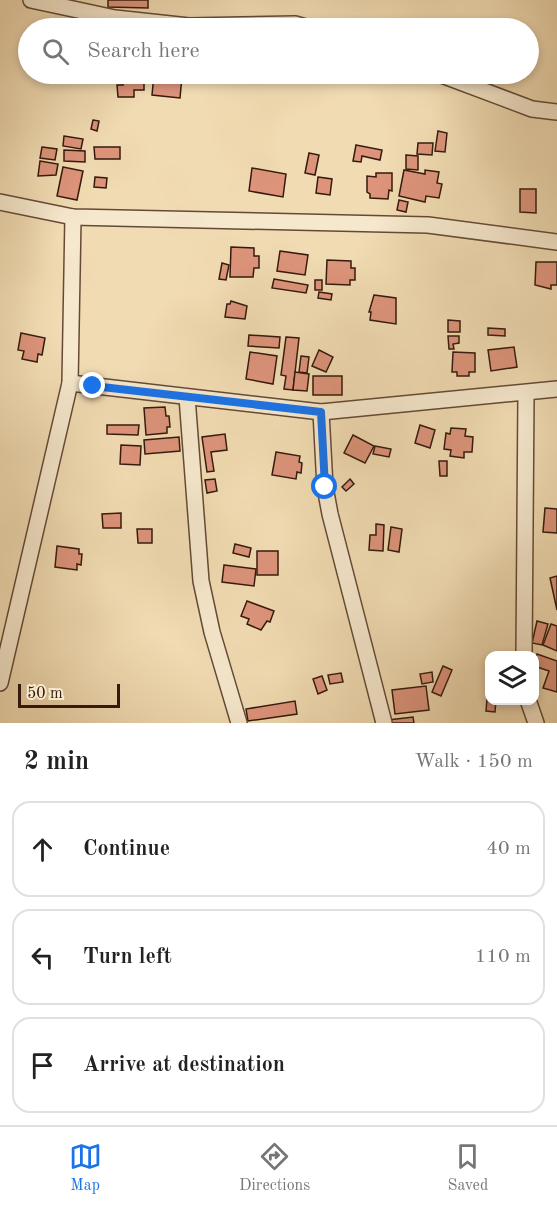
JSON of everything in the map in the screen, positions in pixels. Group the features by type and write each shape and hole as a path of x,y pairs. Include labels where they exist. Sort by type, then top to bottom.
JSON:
{"street":[{"path":"31,0 120,18"},
{"path":"466,84 532,109 557,112"},
{"path":"0,202 73,218 416,225 557,242"},
{"path":"0,683 69,383 73,218"},
{"path":"69,383 321,412 526,394 557,389"},
{"path":"524,651 526,394"},
{"path":"187,397 201,581 212,632 239,723"},
{"path":"321,412 325,487 330,514 384,723"},
{"path":"530,705 536,723"}],"building":[{"path":"108,0 148,0 148,8 108,7"},
{"path":"144,84 144,90 134,90 134,97 118,97 117,85"},
{"path":"153,84 181,84 180,98 152,95"},
{"path":"93,120 99,121 97,131 91,129"},
{"path":"438,131 447,133 445,152 435,151"},
{"path":"64,136 83,139 81,149 63,146"},
{"path":"418,143 433,143 432,155 417,154"},
{"path":"356,145 382,150 380,160 362,156 361,162 353,161"},
{"path":"42,147 57,149 55,160 40,158"},
{"path":"94,147 120,147 120,159 95,159"},
{"path":"64,150 85,151 85,162 64,161"},
{"path":"309,153 319,155 315,175 305,173"},
{"path":"406,155 418,156 418,170 406,169"},
{"path":"40,161 58,164 56,175 38,176"},
{"path":"63,167 83,171 77,200 57,196"},
{"path":"252,168 286,174 283,197 249,191"},
{"path":"404,170 425,174 425,170 439,172 437,183 442,184 439,198 426,196 425,202 399,196"},
{"path":"376,173 392,173 392,191 389,190 388,199 370,198 367,192 367,176 376,177"},
{"path":"95,177 107,178 106,188 94,187"},
{"path":"318,177 332,179 330,195 316,193"},
{"path":"520,189 536,189 536,213 520,212"},
{"path":"399,200 408,202 406,212 397,210"},
{"path":"231,247 254,248 254,256 259,256 259,268 254,268 253,277 230,277"},
{"path":"280,251 308,255 305,275 277,271"},
{"path":"327,260 351,261 351,268 355,268 355,280 350,280 350,285 326,284"},
{"path":"536,262 557,262 557,285 551,285 551,289 535,285"},
{"path":"222,263 229,265 226,280 219,279"},
{"path":"274,279 308,285 306,293 272,288"},
{"path":"315,280 322,280 322,290 315,290"},
{"path":"319,292 332,294 331,300 318,298"},
{"path":"374,295 396,298 396,324 370,320 371,312 369,312"},
{"path":"231,301 247,306 245,319 225,317 227,304"},
{"path":"448,320 460,321 460,332 448,332"},
{"path":"488,328 505,329 505,336 488,335"},
{"path":"21,333 45,338 42,355 38,354 37,362 22,359 24,351 18,350"},
{"path":"249,335 280,337 279,348 248,346"},
{"path":"448,336 459,336 459,343 453,344 454,349 449,349"},
{"path":"286,337 299,338 293,390 284,389 286,376 281,375"},
{"path":"514,347 517,367 491,371 488,350"},
{"path":"319,350 333,357 326,372 312,366"},
{"path":"250,352 277,356 273,384 246,379"},
{"path":"453,352 475,353 475,372 469,372 469,376 457,376 457,372 452,372"},
{"path":"301,356 309,357 307,373 299,372"},
{"path":"295,372 309,374 307,391 293,390"},
{"path":"313,376 342,376 342,395 313,395"},
{"path":"165,407 170,427 167,427 167,433 146,435 144,408"},
{"path":"107,425 139,425 138,435 107,434"},
{"path":"420,425 435,430 430,448 415,443"},
{"path":"451,428 466,429 465,436 473,437 472,452 464,452 464,458 450,456 451,450 444,449 446,433 450,434"},
{"path":"225,434 227,450 211,452 214,471 207,472 202,437"},
{"path":"353,435 374,446 365,463 344,453"},
{"path":"179,437 180,451 145,454 144,440"},
{"path":"121,445 141,446 140,465 120,464"},
{"path":"375,446 391,449 389,457 373,454"},
{"path":"276,452 300,456 301,473 297,472 296,479 272,475"},
{"path":"439,461 447,461 447,476 440,476"},
{"path":"215,479 217,491 207,493 205,480"},
{"path":"350,479 354,484 346,491 342,487"},
{"path":"545,508 557,509 557,533 543,532"},
{"path":"121,513 121,528 103,528 102,514"},
{"path":"376,524 384,525 383,551 369,550 370,535 376,535"},
{"path":"391,527 402,529 399,552 388,550"},
{"path":"137,529 152,529 152,543 138,543"},
{"path":"235,544 251,548 249,557 233,553"},
{"path":"57,546 79,549 79,554 82,554 81,565 77,564 77,570 55,567"},
{"path":"257,551 278,551 278,575 257,575"},
{"path":"224,565 256,569 254,586 222,582"},
{"path":"557,576 557,610 550,578"},
{"path":"247,601 274,611 270,622 267,621 261,630 247,624 249,619 241,616"},
{"path":"537,621 548,624 542,645 532,643"},
{"path":"551,624 557,626 557,651 543,645"},
{"path":"539,655 557,661 557,692 543,688 549,671 539,668"},
{"path":"443,666 452,670 441,696 432,692"},
{"path":"432,672 433,682 422,684 420,674"},
{"path":"341,673 343,682 330,684 328,675"},
{"path":"322,676 327,690 318,694 313,679"},
{"path":"426,686 429,710 395,714 392,690"},
{"path":"295,701 297,714 248,721 246,709"},
{"path":"486,705 496,705 495,712 486,711"},
{"path":"413,717 414,723 388,723 388,720"}],"route":[{"path":"93,386 321,412 325,487"}]}
